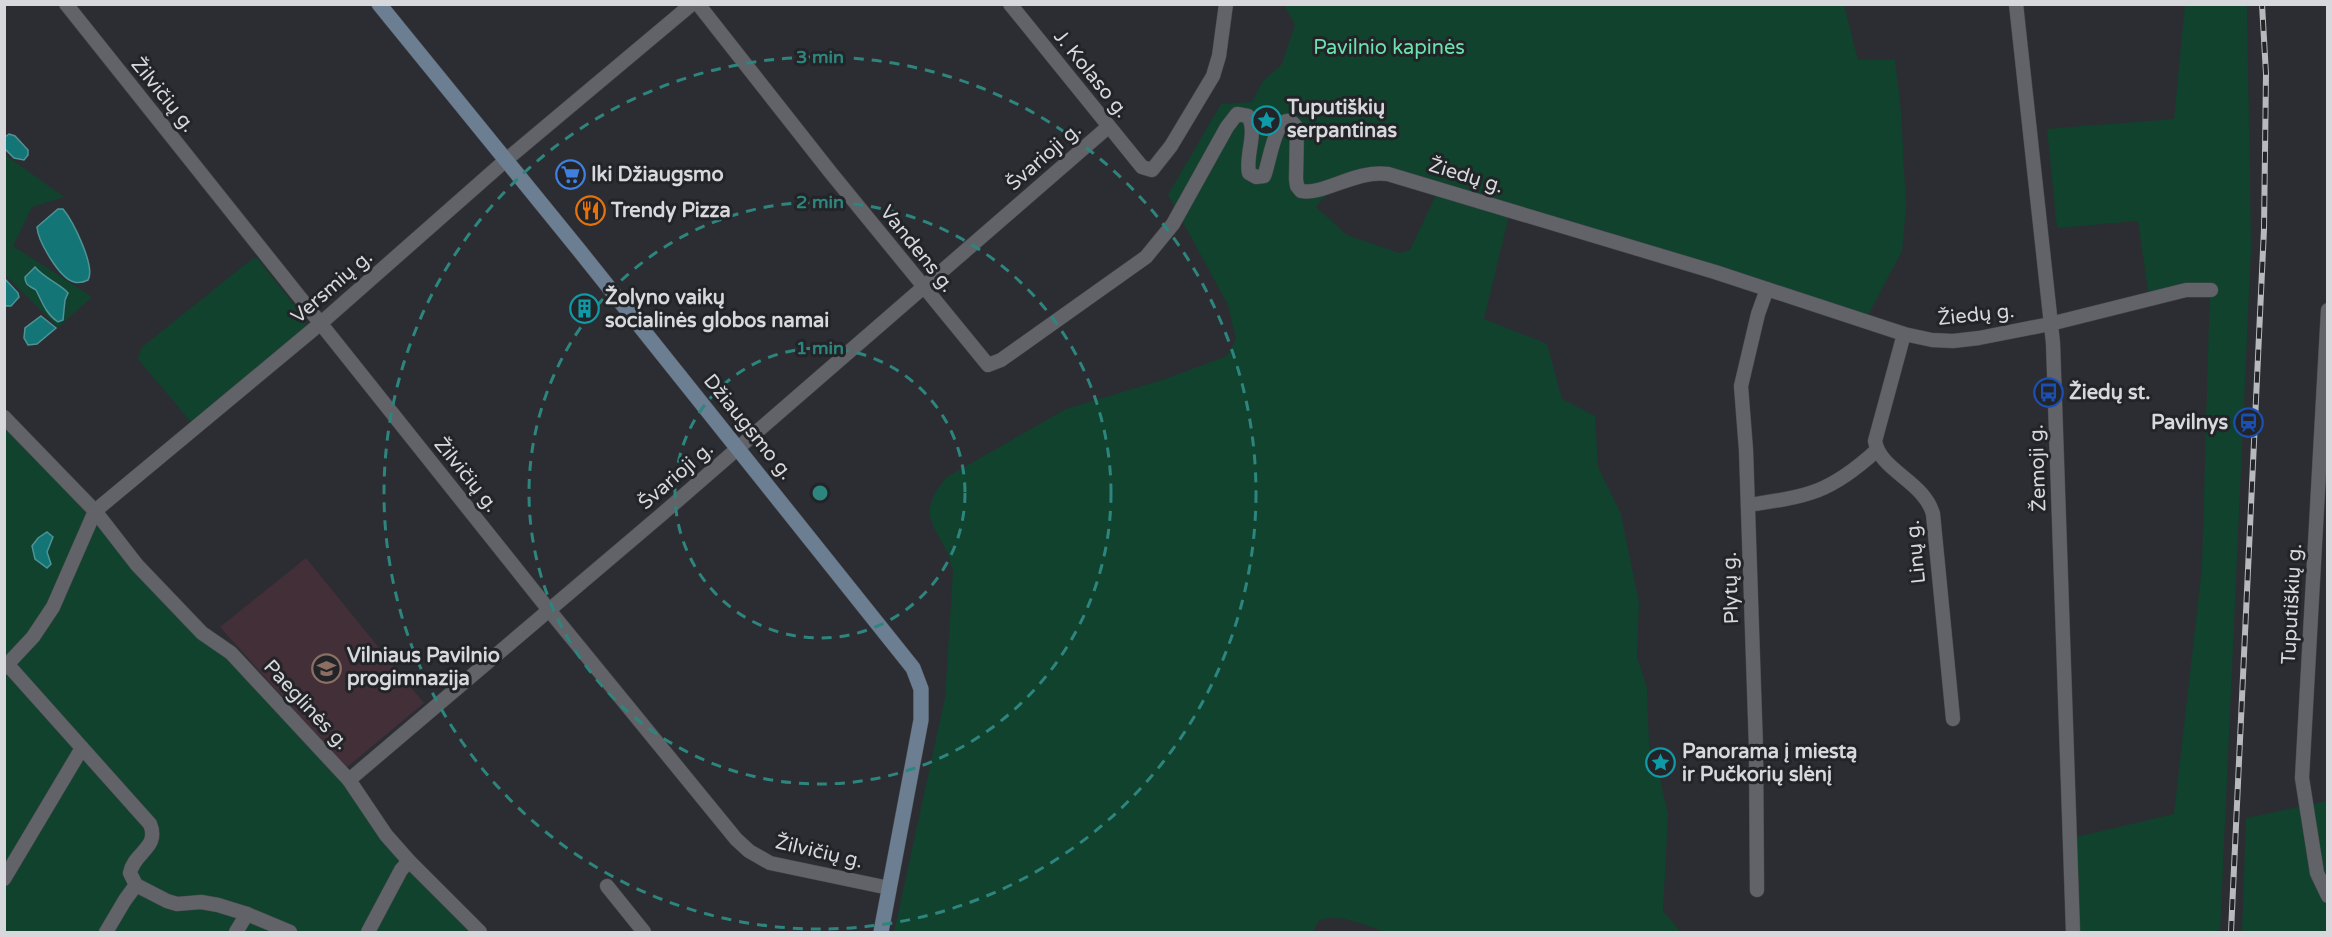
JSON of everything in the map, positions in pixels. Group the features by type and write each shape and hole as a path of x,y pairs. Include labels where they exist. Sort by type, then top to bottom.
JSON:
{"street":[{"name":"Žilvičių g.","path":"66,4 549,610 698,794 749,851 770,863 890,888"},
{"name":"Džiaugsmo g.","path":"380,4 905,656 918,679 921,720 881,933"},
{"name":"Versmių g.","path":"95,511 321,323 506,160 692,4"},
{"name":"Vandens g.","path":"698,4 972,348"},
{"name":"J. Kolaso g.","path":"1010,4 1142,167 1152,170 1161,161 1213,76 1219,56 1226,4"},
{"name":"Žemoji g.","path":"2016,4 2054,359 2073,933"},
{"name":"Žiedų g.","path":"972,348 983,361 988,365 993,365 1146,257 1173,224 1227,127 1237,114 1248,116 1252,123 1247,165 1249,173 1256,177 1264,176 1268,170 1276,129 1283,122 1293,123 1297,128 1296,178 1297,186 1301,191 1313,192 1356,176 1379,172 1388,174 1429,184 1904,334 1953,341 2050,324 2186,290 2211,290"},
{"name":"Švarioji g.","path":"349,780 738,448 1108,127"},
{"name":"Plytų g.","path":"1757,890 1756,748 1748,505 1741,386 1758,314 1767,289"},
{"name":"Tuputiškių g.","path":"2328,310 2302,778 2317,873 2328,896"},
{"path":"1748,505 1799,498 1821,490 1856,469 1877,450 1877,429 1904,334"},
{"path":"4,417 95,511 53,607 33,637 6,667 150,824 154,833 148,846 133,861 131,867 130,873 136,885 167,901 177,904 201,902 247,914 290,933"},
{"name":"Linų g.","path":"1877,450 1886,461 1913,484 1930,504 1933,514 1953,718"},
{"name":"Paeglinės g.","path":"95,511 137,565 202,633 231,653 349,780 386,835 480,933"},
{"path":"4,879 82,748"},
{"path":"368,933 401,870 409,861"},
{"path":"106,933 136,885"},
{"path":"607,886 644,933"},
{"path":"237,933 247,914"}],"shaded area":[{"name":"Vilniaus Pavilnio progimnazija","path":"306,558 424,703 346,768 220,627"}],"green space":[{"name":"Pavilnio kapinės","path":"1284,5 1844,5 1858,60 1895,60 1901,111 1906,207 1902,251 1867,317 1772,289 1680,254 1511,207 1484,319 1547,344 1562,399 1595,416 1598,467 1621,514 1639,603 1637,657 1647,688 1649,746 1659,775 1668,814 1663,911 1681,932 1385,932 1344,919 1327,918 1319,920 1313,932 894,932 945,698 953,573 944,545 933,525 930,505 947,477 1066,409 1162,380 1227,356 1236,339 1228,305 1168,195 1221,104 1252,102 1263,81 1282,64 1295,25","holes":["1380,178 1436,195 1410,250 1399,253 1347,235 1316,207 1328,194 1336,190 1354,183"]},
{"path":"2185,5 2247,5 2251,248 2220,932 2080,932 2076,837 2174,814 2202,568 2210,284 2148,291 2138,221 2057,228 2047,129 2174,119"},
{"path":"4,154 64,197 32,207 13,246 92,297 58,327 5,275","holes":["32,268 68,293 65,300 65,314 49,314 40,302 36,290 25,277"]},
{"path":"257,258 307,321 305,328 191,422 138,359 141,348 252,259"},
{"path":"4,410 363,803 485,932 5,932"},
{"path":"2327,801 2327,932 2242,932 2246,818"}],"water":[{"path":"9,134 15,136 28,150 28,155 24,160 14,158 5,149 5,137"},
{"path":"58,209 63,209 82,244 90,274 86,281 76,282 62,274 41,241 37,227"},
{"path":"35,267 68,293 63,320 58,322 50,315 36,290 26,282 25,277"},
{"path":"5,279 19,297 11,306 5,306"},
{"path":"41,316 56,328 37,344 28,345 24,338 25,328"},
{"path":"47,532 53,537 47,552 51,564 47,568 35,559 32,546"}],"railway":[{"path":"2231,932 2264,229 2266,74 2262,4"}],"place":[{"name":"Tuputiškių serpantinas","path":"1266,120"},
{"name":"Iki Džiaugsmo","path":"570,175"},
{"name":"Trendy Pizza","path":"590,211"},
{"name":"Žolyno vaikų socialinės globos namai","path":"584,309"},
{"name":"Žiedų st.","path":"2048,393"},
{"name":"Pavilnys","path":"2249,423"},
{"name":"Vilniaus Pavilnio progimnazija","path":"326,668"},
{"name":"Panorama į miestą ir Pučkorių slėnį","path":"1661,763"}]}
